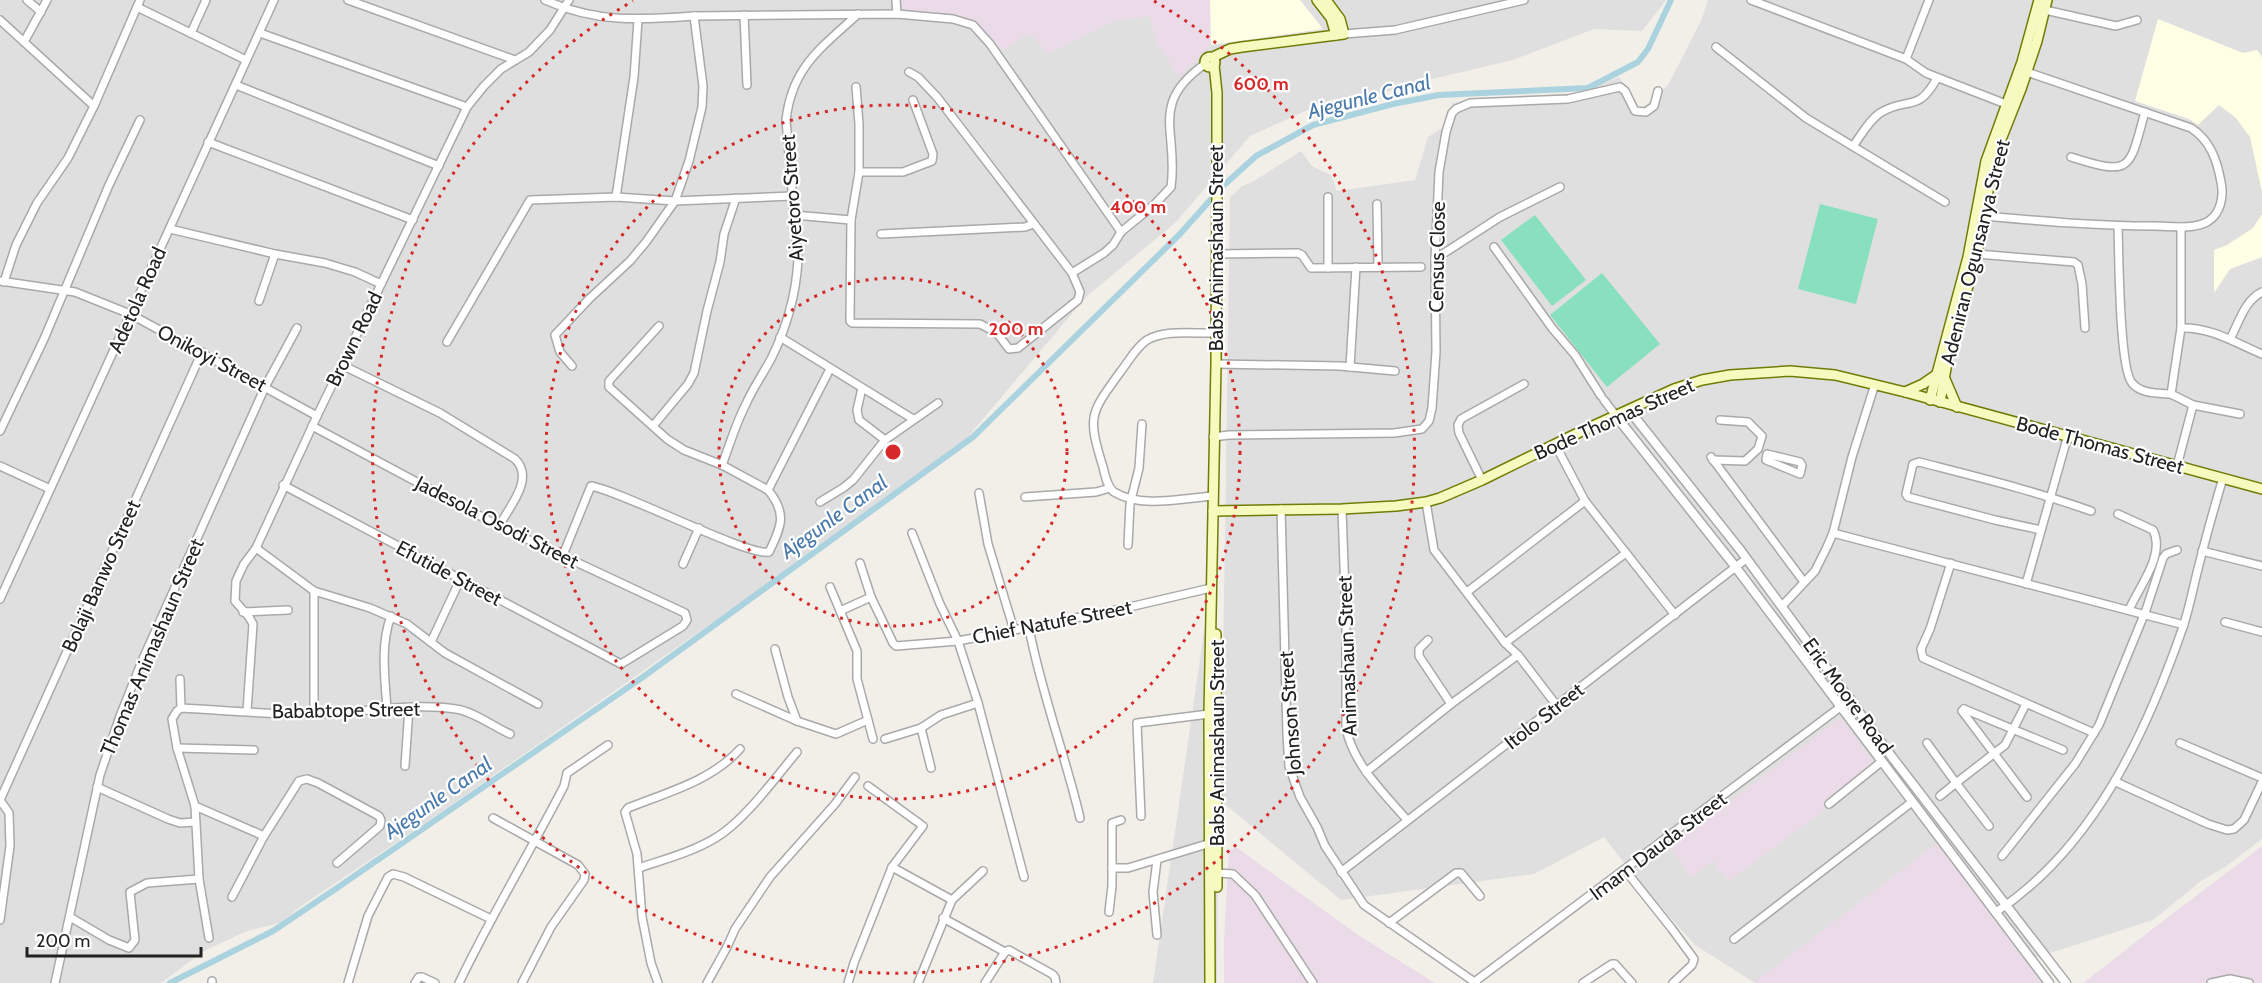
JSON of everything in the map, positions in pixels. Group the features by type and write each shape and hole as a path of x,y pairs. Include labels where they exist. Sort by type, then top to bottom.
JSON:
{"main road":[{"path":"1317,0 1344,34"},
{"path":"1326,0 1340,19 1344,34"},
{"name":"Adeniran Ogunsanya Street","path":"2023,71 2039,0"},
{"name":"Adeniran Ogunsanya Street","path":"1930,400 1940,376 1965,282 1977,254 1994,157 2046,5"},
{"path":"1211,62 1230,50 1242,47 1344,34"},
{"name":"Babs Animashaun Street","path":"1210,983 1214,841 1213,437 1217,222 1217,87 1211,62"},
{"name":"Adeniran Ogunsanya Street","path":"1965,282 1986,161 2010,106"},
{"name":"Bode Thomas Street","path":"1214,505 1281,509 1342,509 1426,502 1482,480 1674,389 1702,380 1730,375 1790,371 1835,375 1875,384 2262,489"},
{"path":"1905,392 1940,376 1957,407"},
{"name":"Adeniran Ogunsanya Street","path":"1940,376 1941,402"},
{"name":"Babs Animashaun Street","path":"1214,505 1209,714 1214,841 1218,873 1216,983"}],"street":[{"path":"27,0 41,12"},
{"path":"24,42 47,0"},
{"path":"191,33 206,0"},
{"name":"Adetola Road","path":"0,599 274,0"},
{"path":"348,0 515,60"},
{"path":"545,0 563,9 608,19 897,14 953,19 973,25 983,34 1121,232"},
{"name":"Brown Road","path":"247,711 253,624 235,601 235,587 243,564 256,548 283,485 467,107 501,69 529,52 550,30 569,0"},
{"path":"896,0 897,14"},
{"path":"1344,34 1406,28 1524,0"},
{"path":"1751,0 1906,59 1937,78 2010,106"},
{"path":"1906,59 1929,0"},
{"path":"2,282 16,245 37,203 68,158 94,106 139,4 246,60"},
{"path":"2046,5 2116,26 2137,20"},
{"name":"Aiyetoro Street","path":"722,465 745,405 780,337 792,303 797,279 798,260 786,120 793,84 813,56 858,14"},
{"path":"744,15 747,85"},
{"path":"572,366 560,352 555,335 589,298 630,261 646,242 675,201 689,161 702,107 703,86 694,16"},
{"path":"0,20 94,106"},
{"path":"616,197 634,77 638,20"},
{"path":"260,33 467,107"},
{"path":"1716,47 1783,102 1945,202"},
{"path":"1072,273 1104,253 1113,245 1121,232 1155,204 1171,187 1171,103 1182,85 1211,62"},
{"path":"1984,216 2118,227 2181,227 2208,221 2215,215 2223,198 2217,163 2210,147 2198,133 2145,112 2023,71"},
{"path":"856,87 859,172 851,220 849,317 852,323 980,324 997,333 1009,349 1022,347 1078,300 1080,292 1072,273 937,97 918,77 909,72"},
{"path":"1853,146 1878,114 1893,107 1919,101 1930,91 1937,78"},
{"path":"236,85 439,166"},
{"name":"Census Close","path":"1213,437 1394,433 1422,429 1429,421 1433,399 1436,342 1435,259 1440,163 1448,122 1455,109 1470,103 1581,97 1620,87 1625,91 1635,111 1646,112 1654,106 1658,91"},
{"path":"859,172 903,172 929,163 933,158 914,100"},
{"path":"2071,157 2109,168 2116,168 2128,162 2135,149 2145,112"},
{"path":"0,431 66,290 109,184 140,120"},
{"path":"208,142 413,220"},
{"path":"1435,259 1500,217 1560,187"},
{"path":"447,342 530,200 616,197 675,201 793,196"},
{"path":"1328,197 1328,268"},
{"path":"653,426 688,384 693,373 720,262 724,234 736,198"},
{"path":"1377,204 1378,267"},
{"path":"794,215 851,220"},
{"path":"881,234 1025,227 1033,224"},
{"path":"2118,227 2121,327 2126,373 2131,383 2141,390 2171,394 2193,405 2240,414"},
{"path":"2171,394 2181,327 2181,227"},
{"path":"170,229 275,254 325,263 355,272 381,284"},
{"path":"1494,247 1552,328 1575,355 1616,416"},
{"path":"1216,254 1298,253 1311,268 1421,267"},
{"path":"260,301 275,254"},
{"path":"1977,254 2074,262 2078,266 2082,284 2085,328"},
{"path":"1350,367 1356,267"},
{"name":"Onikoyi Street","path":"2,282 66,290 130,314 317,416"},
{"path":"2230,339 2246,306 2251,299 2262,292"},
{"path":"563,555 591,486 766,553 769,552 779,528 779,503 768,490 722,465 684,450 667,439 621,399 608,384 659,326"},
{"path":"2181,327 2204,329 2262,354"},
{"name":"Thomas Animashaun Street","path":"55,983 97,787 130,688 265,387 297,328"},
{"path":"1214,505 1132,498 1110,488 1096,445 1093,423 1096,406 1103,394 1137,348 1146,341 1156,336 1216,333"},
{"path":"780,337 913,419"},
{"name":"Bolaji Banwo Street","path":"0,800 202,352"},
{"path":"1216,364 1395,370"},
{"path":"342,365 440,413 521,465 524,480 499,526"},
{"path":"768,490 830,369"},
{"path":"1482,480 1459,433 1458,425 1461,419 1524,384"},
{"path":"1782,606 1821,561 1833,533 1852,458 1875,384"},
{"path":"862,388 856,410 859,420 885,440"},
{"path":"820,502 853,480 885,440 938,403"},
{"path":"2177,466 2193,405"},
{"name":"Eric Moore Road","path":"1629,410 1782,606 1892,757 2066,983"},
{"name":"Eric Moore Road","path":"1616,416 1734,565 2049,983"},
{"path":"1720,420 1748,422 1762,436 1758,449 1745,461"},
{"path":"1128,545 1132,498 1139,468 1142,424"},
{"name":"Jadesola Osodi Street","path":"312,426 499,526 685,613 687,620 683,626 625,663 621,664 616,661"},
{"path":"2026,584 2068,435"},
{"path":"1555,444 1585,501 1675,615"},
{"path":"1767,454 1766,460 1800,474 1802,465 1800,462 1767,454 1745,461 1712,459 1804,582"},
{"path":"2041,530 1908,497 1906,494 1913,464 1919,462 2050,496 2091,511"},
{"path":"0,466 50,489"},
{"path":"1996,912 2006,906 2053,863 2096,812 2134,747 2154,703 2184,625 2223,477"},
{"name":"Efutide Street","path":"283,485 616,661"},
{"path":"1025,497 1096,492 1110,488"},
{"path":"979,493 988,544 1014,630"},
{"path":"1467,592 1585,501"},
{"path":"1426,502 1434,550 1505,643 1518,655 1557,706"},
{"name":"Johnson Street","path":"1281,509 1289,766 1300,797 1341,872 1364,905 1475,983"},
{"name":"Animashaun Street","path":"1342,509 1346,728 1352,748 1366,772 1407,820"},
{"path":"2118,514 2153,530 2155,534 2154,557 2146,582 2137,593 2129,610"},
{"path":"683,564 699,528"},
{"path":"912,533 940,604 958,641 978,702 1024,877"},
{"path":"1833,533 2184,625"},
{"path":"256,548 314,591 391,616 407,624 445,653 538,704"},
{"path":"2002,856 2075,764 2099,725 2145,614 2163,558 2166,554 2177,550"},
{"path":"2202,551 2262,566"},
{"path":"1505,643 1626,553"},
{"name":"Itolo Street","path":"1341,872 1675,615 1734,565 1746,559"},
{"path":"840,611 871,597 860,563"},
{"path":"1951,563 1930,629 1921,649 1923,658 2094,733"},
{"path":"431,642 460,580"},
{"path":"830,587 857,651 858,680 873,740"},
{"name":"Chief Natufe Street","path":"871,597 892,643 896,646 958,641 1029,628 1211,588"},
{"path":"314,591 314,714"},
{"path":"243,612 288,610"},
{"path":"387,709 384,660 387,627 391,616"},
{"path":"2225,622 2262,632"},
{"path":"1029,628 1038,670 1067,763 1080,818"},
{"path":"1428,640 1419,649 1419,656 1451,704"},
{"path":"775,649 797,721"},
{"path":"1366,772 1451,704 1518,655"},
{"path":"180,679 179,709 172,719 177,748 195,806 199,879 209,938"},
{"path":"736,694 797,721 836,734 868,720"},
{"name":"Imam Dauda Street","path":"1475,983 1851,699"},
{"path":"885,739 921,728 941,715 978,702"},
{"path":"1940,796 2005,745 2026,704"},
{"path":"405,766 409,708"},
{"name":"Bababtope Street","path":"179,709 314,714 439,708 467,711 510,734"},
{"path":"2027,797 1962,709 2063,750"},
{"path":"1141,816 1137,723 1209,714"},
{"path":"921,728 931,768"},
{"path":"1927,743 1989,826"},
{"path":"2115,782 2208,824 2227,830 2234,829 2244,820 2262,780 2180,743"},
{"path":"459,983 491,919 536,841 564,786 568,771 608,745"},
{"path":"177,748 254,750"},
{"path":"658,983 651,963 642,917 639,867 625,815 626,810 706,777 731,759 740,748"},
{"path":"639,867 696,848 719,836 741,818 797,752"},
{"path":"1829,804 1881,762"},
{"path":"707,983 735,929 770,877 835,804 855,777"},
{"path":"232,897 264,836 299,781 307,779 379,816 381,820 380,826 337,863"},
{"path":"848,983 892,867 924,826 868,786"},
{"path":"97,787 168,819 180,823 195,822"},
{"path":"0,800 9,813 10,846 0,920"},
{"path":"1734,939 1912,802"},
{"path":"195,806 203,812 222,817 264,836"},
{"path":"493,818 578,865 585,874 584,880 551,927 522,983"},
{"path":"1109,912 1112,823 1121,820"},
{"path":"1112,868 1128,868 1214,841"},
{"path":"1156,860 1153,892 1156,935"},
{"path":"892,867 952,900"},
{"path":"1625,870 1694,959 1692,965 1673,983"},
{"path":"918,983 952,900 983,871"},
{"path":"1218,873 1233,874 1255,895 1313,983"},
{"path":"1389,923 1456,873 1461,873 1480,896"},
{"path":"348,983 368,916 388,877 393,874 404,877 491,919"},
{"path":"70,917 109,940 129,948 135,940 130,892 147,883 199,879"},
{"path":"944,918 1005,952 1009,950 1052,974 1056,983"},
{"path":"985,983 1005,952"},
{"path":"1582,983 1612,964 1618,966 1632,983"},
{"path":"415,983 419,977 435,983"},
{"path":"2211,983 2230,979 2249,983"}],"shaded area":[{"path":"0,0 1666,0 1642,31 1594,29 1513,60 1428,80 1421,86 1330,100 1250,136 1176,222 1086,297 967,438 792,567 421,826 304,904 280,923 247,931 204,951 161,983 0,983"},
{"path":"902,0 1210,0 1211,45 1179,77 1155,40 1150,16 1114,21 1048,54 1030,33 1003,50 976,21 950,14 902,11"},
{"path":"1210,0 1300,0 1323,29 1211,45"},
{"path":"1708,0 2262,0 2262,839 2225,867 2201,881 2153,920 1987,973 1755,983 1695,945 1645,890 1604,837 1534,874 1341,900 1221,801 1230,197 1241,187 1301,151 1312,166 1331,175 1337,191 1415,180 1428,137 1450,123 1452,103 1489,98 1582,93 1619,77 1640,110 1668,85 1701,21"},
{"path":"2158,19 2243,53 2257,50 2262,57 2262,192 2250,137 2236,118 2219,105 2198,125 2189,119 2135,101"},
{"path":"2262,214 2262,257 2230,269 2214,293 2214,250 2227,245 2253,228"},
{"path":"1224,233 1224,268 1215,401 1212,655 1218,868 1217,983 1153,983 1205,625 1219,258"},
{"path":"1841,717 1879,770 1729,881 1713,861 1692,877 1670,847"},
{"path":"1940,841 2050,983 1753,983"},
{"path":"2262,846 2262,983 2083,983 2163,921"},
{"path":"1236,847 1358,935 1435,983 1224,983 1229,851"}],"green space":[{"path":"1820,204 1878,219 1856,304 1798,289"},
{"path":"1535,215 1586,280 1552,306 1501,240"},
{"path":"1602,273 1660,344 1607,387 1550,315"}],"waterway":[{"name":"Ajegunle Canal","path":"170,983 273,931 337,888 643,677 973,437 1179,235 1222,187 1256,156 1313,125 1393,104 1439,95 1588,88 1638,62 1648,49 1671,0"}]}
